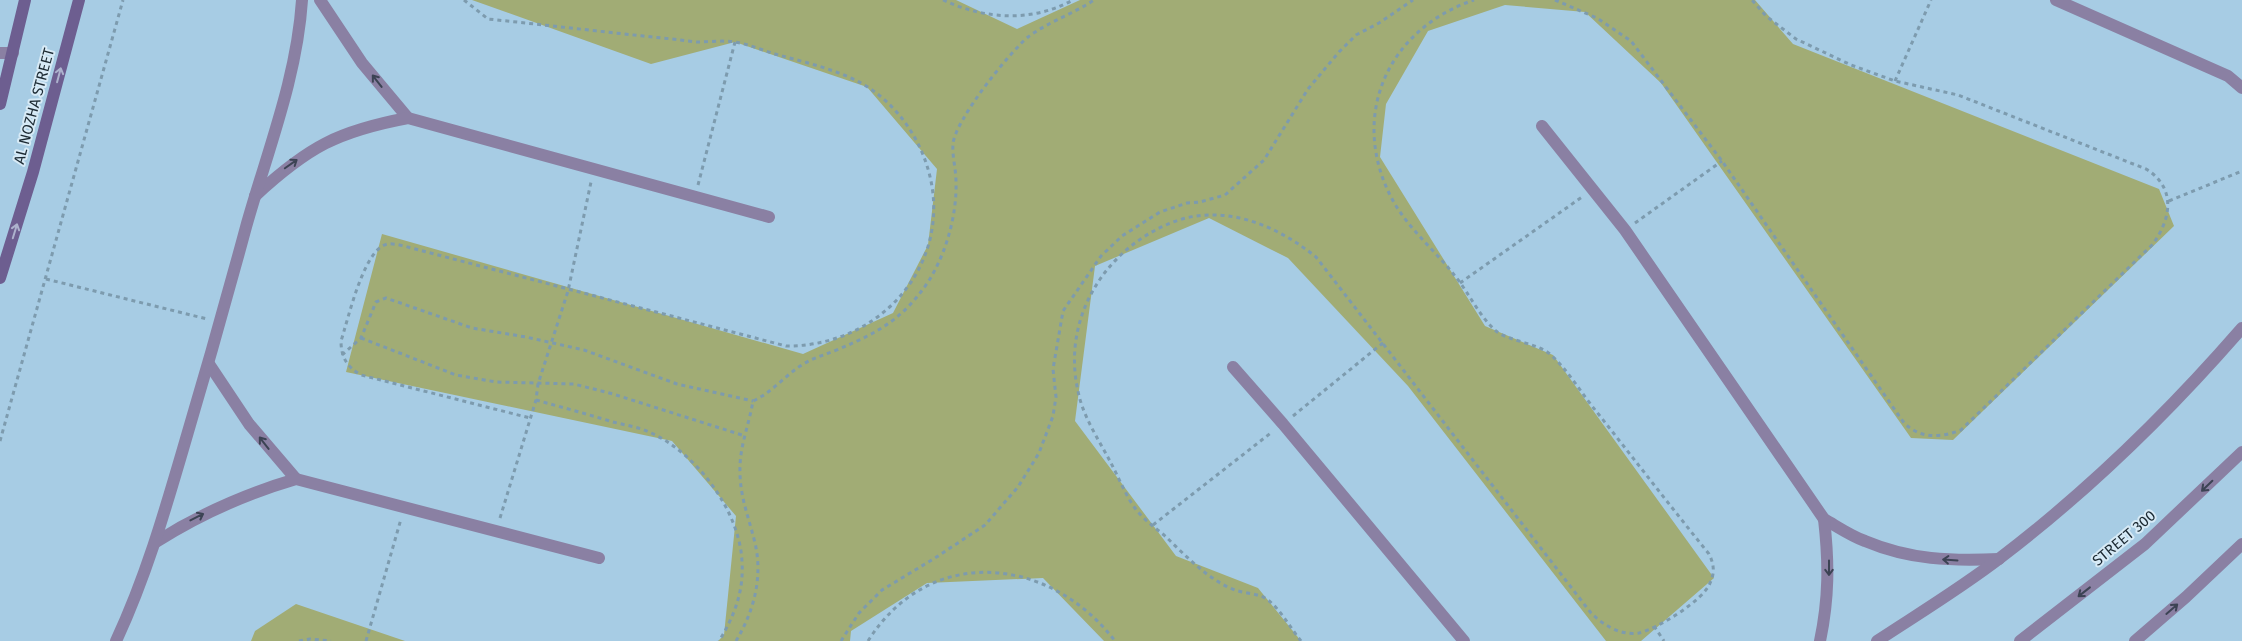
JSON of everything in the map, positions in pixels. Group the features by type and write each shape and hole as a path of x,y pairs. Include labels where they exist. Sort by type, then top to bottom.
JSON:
{"main road":[{"path":"0,104 25,0"},
{"name":"AL NOZHA STREET","path":"0,278 33,172 80,0"}],"street":[{"path":"116,641 132,606 156,542 220,323 255,196 287,91 300,27 302,0"},
{"path":"320,0 362,63 408,118"},
{"path":"2056,0 2228,76 2242,88"},
{"path":"0,53 13,53"},
{"path":"2228,76 2242,73"},
{"path":"255,196 287,166 324,142 365,126 408,118 769,217"},
{"path":"1542,126 1625,230 1824,519 1864,541 1908,555 1953,561 1999,559"},
{"path":"1877,641 1999,559 2065,505 2142,435 2242,328"},
{"path":"208,364 249,424 296,479"},
{"path":"1233,368 1283,424 1464,641"},
{"name":"STREET 300","path":"2020,641 2145,544 2242,452"},
{"path":"156,542 188,522 223,504 259,490 296,479 600,558"},
{"path":"1820,641 1827,607 1829,563 1824,519"},
{"path":"2135,641 2186,597 2242,544"}],"path":[{"path":"0,441 123,0"},
{"path":"464,0 488,19 696,42 735,42 838,72 873,91 904,120 924,156 932,180 935,204 930,241 912,281 892,305 868,324 841,337 799,346 786,346 568,291 419,250 388,244 377,250 367,262 341,341 342,355 353,370 361,375 530,418"},
{"path":"943,0 985,14 1012,17 1040,13 1073,0"},
{"path":"342,355 361,338 376,302 386,298 472,328 552,342 616,360 677,384 753,401 767,394 803,364 856,342 893,322 918,296 944,251 952,218 956,184 953,147 956,132 999,68 1017,47 1040,30 1094,0"},
{"path":"841,641 859,613 882,590 985,525 1018,487 1039,452 1053,416 1056,397 1053,369 1063,311 1101,256 1122,236 1160,212 1187,203 1206,201 1225,195 1264,160 1308,89 1339,52 1356,35 1379,23 1412,0"},
{"path":"1302,641 1268,600 1235,590 1204,572 1138,512 1082,406 1075,376 1077,330 1088,297 1112,262 1134,243 1171,222 1198,215 1236,217 1273,228 1298,242 1316,257 1384,342 1591,613 1603,624 1618,631 1640,633 1680,611 1700,597 1708,588 1714,572 1709,554 1551,354 1497,331 1460,283 1407,224 1391,198 1376,155 1373,128 1380,90 1400,52 1432,22 1445,13 1474,0"},
{"path":"1556,0 1598,18 1631,40 1722,161 1904,423 1915,432 1928,436 1948,435 1961,430 2144,252 2164,227 2169,201 2162,183 2146,169 1958,95 1895,81 1851,65 1796,40 1766,16 1752,0"},
{"path":"1895,81 1930,0"},
{"path":"695,197 735,42"},
{"path":"1625,230 1722,161"},
{"path":"496,531 536,400 538,384 568,291 594,169"},
{"path":"2169,201 2242,171"},
{"path":"1460,283 1593,190"},
{"path":"46,279 220,323"},
{"path":"361,338 456,375 496,382 574,384 746,436"},
{"path":"1152,525 1283,424 1384,342"},
{"path":"536,400 649,432 685,454 708,478 733,522 738,535 742,562 740,591 736,605 719,641"},
{"path":"736,641 752,606 758,570 755,541 746,514 741,486 740,458 753,401"},
{"path":"366,641 404,507"},
{"path":"868,641 896,608 921,591 949,578 990,572 1026,576 1068,595 1093,615 1115,641"},
{"path":"1654,626 1664,641"},
{"path":"299,641 310,639 331,641"}],"green space":[{"path":"472,0 956,0 1017,29 1080,0 1755,0 1793,44 2159,189 2174,226 1953,440 1911,438 1661,83 1585,12 1505,5 1428,31 1386,104 1380,157 1485,326 1553,355 1714,578 1641,641 1606,641 1408,386 1288,258 1209,218 1095,266 1075,421 1176,556 1258,588 1301,641 1104,641 1043,578 927,583 851,631 850,641 718,641 724,635 736,516 672,441 346,372 382,234 803,354 893,313 928,245 937,169 867,87 735,42 651,64"},
{"path":"296,604 405,641 251,641 255,631"}]}
